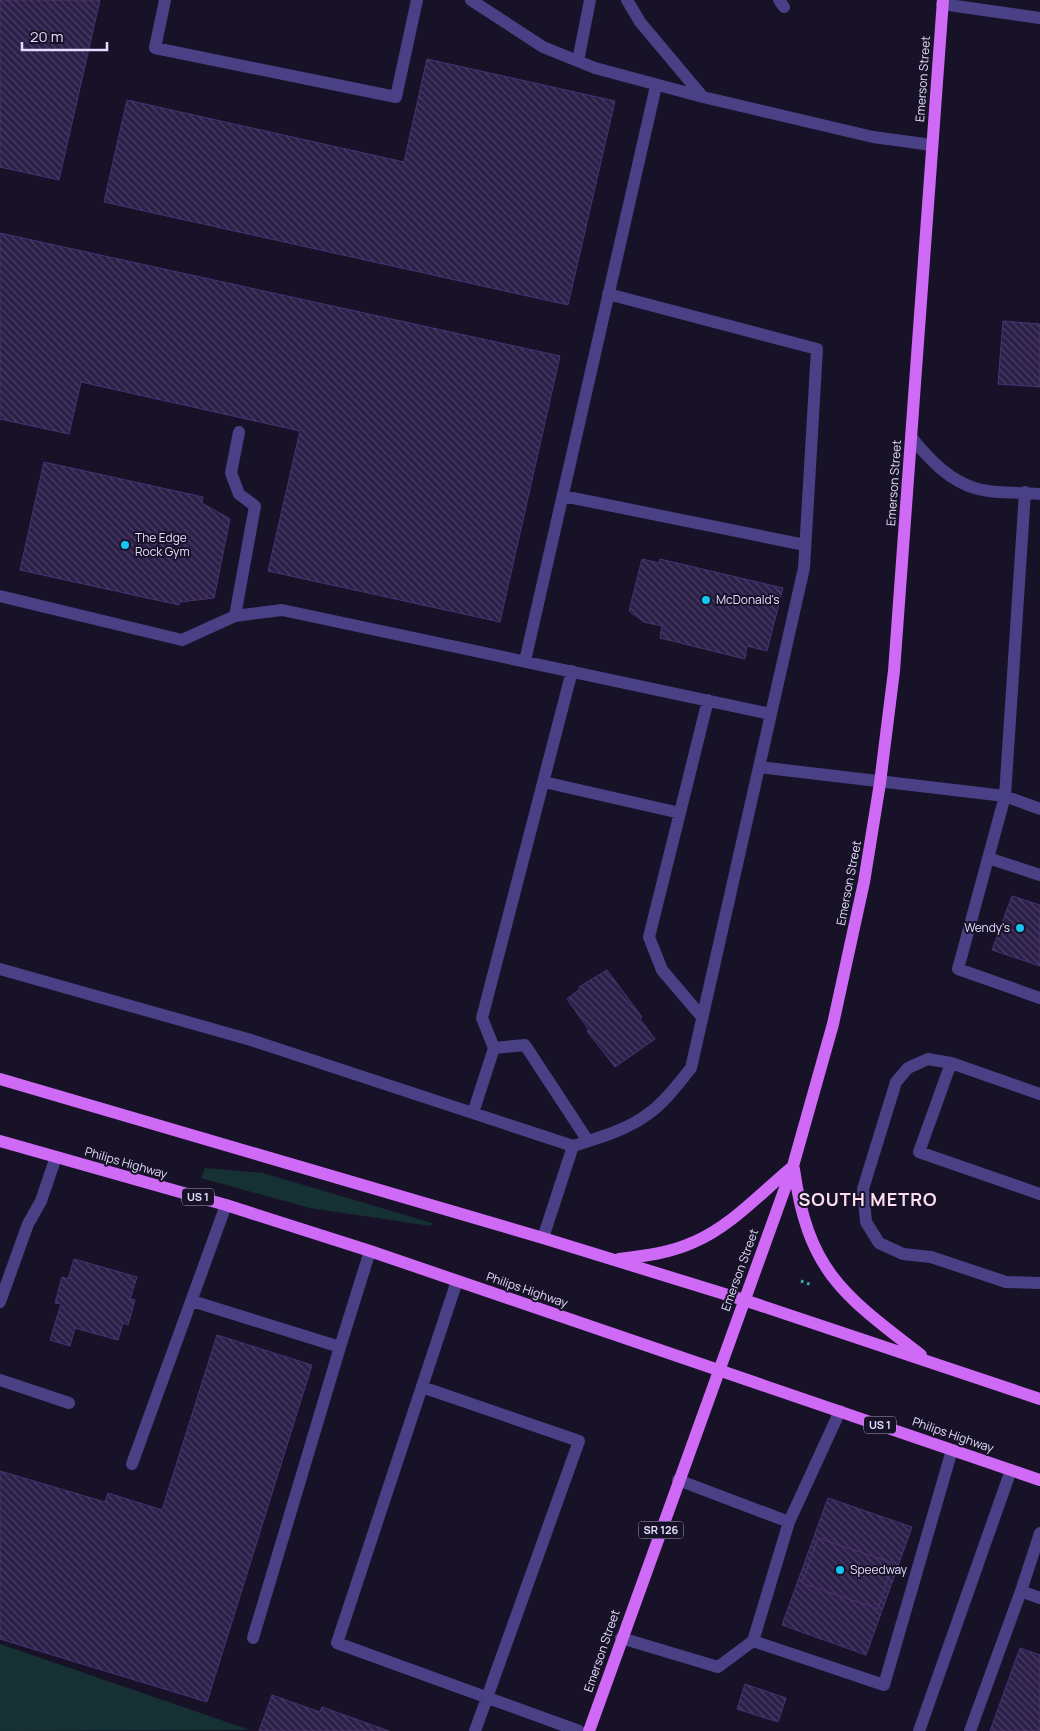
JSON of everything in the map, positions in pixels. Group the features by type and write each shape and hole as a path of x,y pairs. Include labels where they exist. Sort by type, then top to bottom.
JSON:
{"main road":[{"name":"Emerson Street","path":"589,1731 678,1480 793,1166 814,1096 864,882 880,783 894,671 932,145 940,1"},
{"path":"0,1079 613,1259 744,1300 1040,1398"},
{"name":"Philips Highway","path":"0,1141 226,1205 370,1251 720,1369 1040,1480"},
{"path":"613,1259 658,1254 694,1242 731,1219 793,1166"},
{"path":"793,1166 801,1213 810,1239 822,1264 839,1286 861,1307 930,1362"}],"street":[{"path":"165,0 155,48 396,97 417,0"},
{"path":"471,0 543,48 656,86 882,140 932,145"},
{"path":"578,61 590,0"},
{"path":"627,0 640,22 703,97"},
{"path":"940,1 1040,18"},
{"path":"525,662 656,86"},
{"path":"0,969 242,1037 573,1146 614,1133 648,1115 667,1097 691,1068 804,568 817,349 608,294"},
{"path":"235,616 255,506 239,494 231,473 239,432"},
{"path":"911,437 935,463 968,486 979,490 1040,494"},
{"path":"1025,492 1005,796 958,969 1040,998"},
{"path":"562,496 805,545"},
{"path":"0,596 182,640 235,616 282,610 771,714"},
{"path":"473,1113 494,1048 482,1018 572,671"},
{"path":"702,1017 662,970 649,937 708,700"},
{"path":"759,767 880,783 1005,796 1040,809"},
{"path":"544,782 680,813"},
{"path":"988,858 1040,876"},
{"path":"494,1048 525,1045 588,1141"},
{"path":"1040,1094 951,1063 928,1060 908,1068 896,1082 863,1189 866,1222 879,1243 903,1254 931,1257 1006,1282 1040,1283"},
{"path":"951,1063 919,1152 1040,1194"},
{"path":"544,1238 573,1146"},
{"path":"0,1302 28,1224 41,1201 56,1157"},
{"path":"132,1464 226,1205"},
{"path":"252,1638 370,1251"},
{"path":"457,1281 337,1643 579,1731"},
{"path":"192,1301 340,1347"},
{"path":"0,1380 69,1403"},
{"path":"422,1386 579,1441 475,1731"},
{"path":"622,1638 718,1667 753,1642 789,1522 840,1411"},
{"path":"753,1642 884,1686 952,1450"},
{"path":"919,1731 1011,1470"},
{"path":"678,1480 789,1522"},
{"path":"970,1731 1021,1591 1040,1532"},
{"path":"1021,1591 1040,1598"}],"green space":[{"path":"205,1168 263,1173 432,1223 431,1226 310,1208 201,1178"},
{"path":"0,1644 250,1730 0,1731"}],"building":[{"path":"0,0 100,0 59,180 0,167"},
{"path":"427,59 615,101 568,305 104,202 127,100 404,162"},
{"path":"0,233 560,356 500,622 268,571 300,431 81,382 69,434 0,419"},
{"path":"1003,321 1040,324 1040,387 998,384"},
{"name":"The Edge Rock Gym","path":"44,462 203,497 202,503 230,519 214,598 180,602 179,605 20,570"},
{"name":"McDonald's","path":"642,559 659,563 660,559 783,588 767,651 747,646 745,659 660,638 662,626 644,622 629,611"},
{"name":"Wendy's","path":"1012,896 1040,905 1040,966 992,950"},
{"path":"607,970 642,1017 640,1019 655,1039 615,1067 587,1031 589,1030 567,999 580,989 579,987"},
{"path":"74,1259 137,1277 130,1299 135,1300 128,1325 123,1323 118,1340 75,1328 70,1346 50,1340 61,1304 55,1303 62,1277 68,1279"},
{"path":"217,1335 312,1365 207,1702 0,1639 0,1471 105,1502 108,1493 162,1510"},
{"path":"828,1498 912,1527 866,1655 782,1625"},
{"path":"818,1538 893,1563 878,1609 802,1583"},
{"path":"1020,1648 1040,1655 1040,1731 990,1731"},
{"path":"745,1684 786,1698 778,1722 737,1709"},
{"path":"272,1695 320,1712 322,1707 389,1731 259,1731"}],"place":[{"name":"The Edge Rock Gym","path":"125,545"},
{"name":"McDonald's","path":"706,600"},
{"name":"Wendy's","path":"1020,928"},
{"name":"Speedway","path":"840,1570"}],"district":[{"name":"SOUTH METRO","path":"868,1200"}]}
